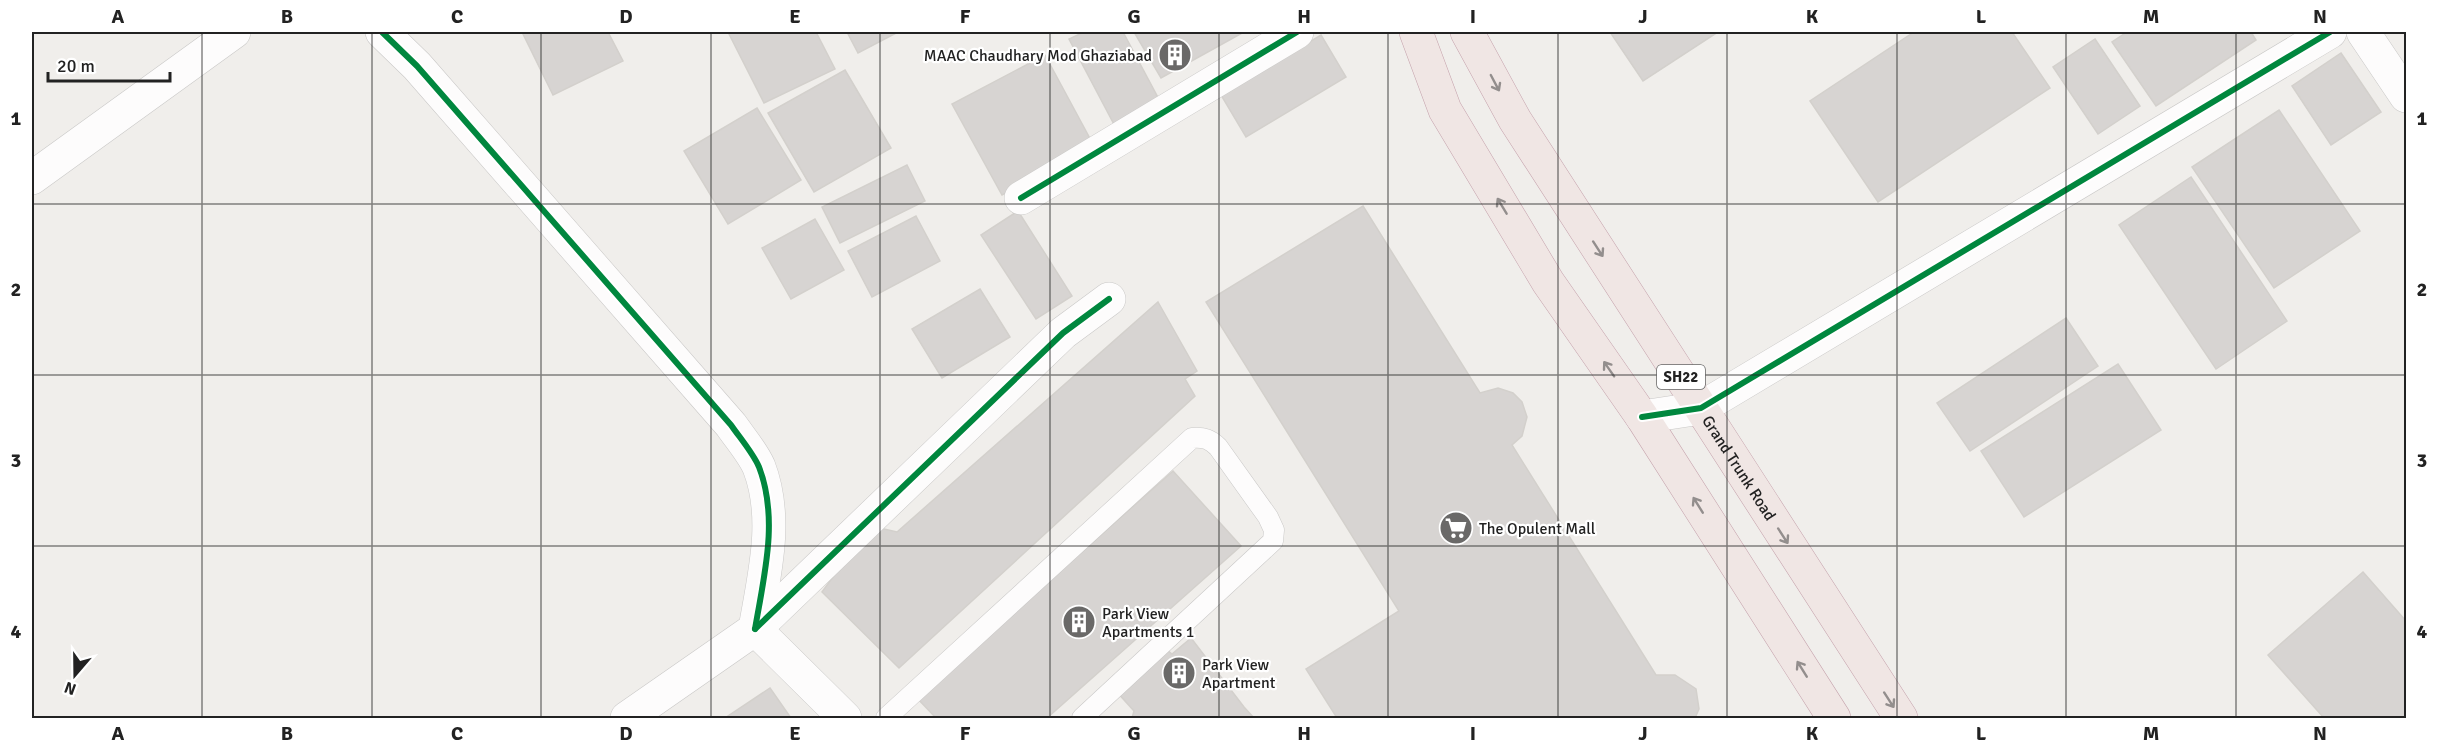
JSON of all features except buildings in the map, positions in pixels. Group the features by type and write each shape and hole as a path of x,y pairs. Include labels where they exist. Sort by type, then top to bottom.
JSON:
{"highway":[{"path":"1416,32 1445,110 1548,282 1642,417 1834,718"},
{"name":"Grand Trunk Road","path":"1467,32 1515,120 1901,718"}],"street":[{"path":"32,178 234,32"},
{"path":"382,32 417,66 731,424 759,466 770,511 767,562 755,628"},
{"path":"1021,198 1297,32"},
{"path":"1642,417 1701,408 2330,32"},
{"path":"2363,32 2406,96"},
{"path":"627,718 755,628 1064,333 1109,299"},
{"path":"755,628 845,718"}],"lane":[{"path":"886,718 1192,438 1201,437 1210,440 1218,447 1268,517 1275,530 1273,541 1082,718"}],"cycle path":[{"path":"382,32 417,66 731,425 753,456 765,487 769,527 768,548 755,629"},
{"path":"1021,198 1297,32"},
{"path":"1642,417 1701,408 2330,32"},
{"path":"755,629 1063,333 1109,299"}],"place":[{"name":"MAAC Chaudhary Mod Ghaziabad","path":"1175,55"},
{"name":"The Opulent Mall","path":"1456,528"},
{"name":"Park View Apartments 1","path":"1079,622"},
{"name":"Park View Apartment","path":"1179,673"}]}
